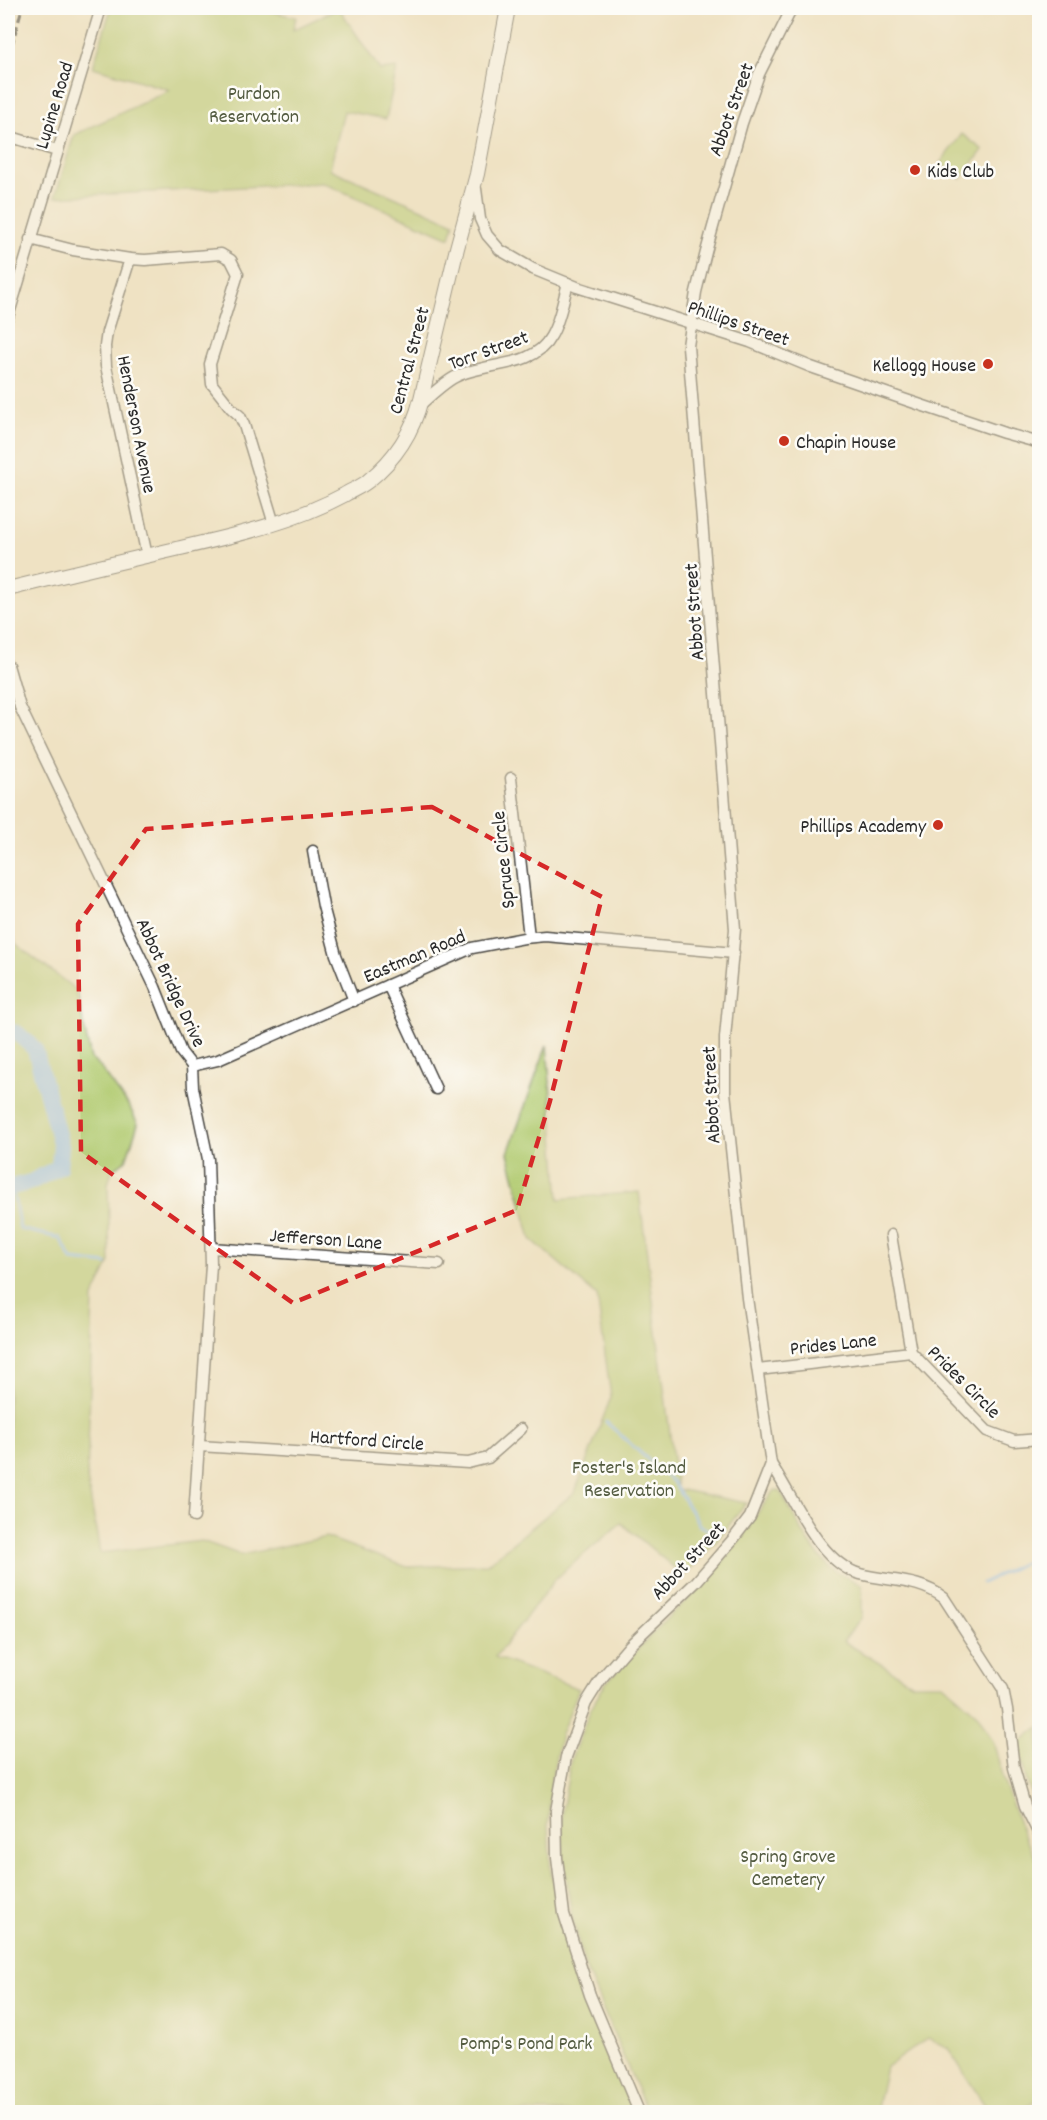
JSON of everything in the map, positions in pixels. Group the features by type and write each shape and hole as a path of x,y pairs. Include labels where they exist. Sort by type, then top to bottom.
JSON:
{"main road":[{"name":"Central Street","path":"8,589 274,524 332,501 366,482 391,459 403,442 419,407 475,183 508,8"}],"street":[{"name":"Lupine Road","path":"8,317 101,8"},
{"name":"Abbot Street","path":"639,2112 587,1986 564,1914 557,1858 556,1811 566,1757 586,1703 601,1679 630,1645 696,1582 734,1538 750,1516 771,1464 742,1263 725,1092 725,1029 735,929 688,346 706,252 741,123 759,74 792,8"},
{"path":"8,136 57,151"},
{"name":"Phillips Street","path":"475,183 480,219 491,242 500,250 533,269 568,283 750,342 812,367 1004,434 1040,442"},
{"path":"30,239 119,259 145,260 221,254 231,260 238,274 210,364 210,374 216,390 240,416 258,466 274,524"},
{"name":"Henderson Avenue","path":"130,259 105,346 106,366 147,556"},
{"name":"Torr Street","path":"419,407 455,377 477,369 509,363 540,351 552,336 568,283"},
{"name":"Abbot Bridge Drive","path":"8,664 20,707 155,987 181,1052 192,1066 193,1088 208,1159 211,1248 194,1517"},
{"name":"Spruce Circle","path":"511,778 529,937"},
{"path":"313,851 333,946 354,1000"},
{"name":"Eastman Road","path":"192,1066 218,1060 472,948 545,936 734,953"},
{"path":"388,985 436,1089"},
{"name":"Prides Circle","path":"891,1235 911,1352 987,1431 1014,1441 1040,1439"},
{"name":"Jefferson Lane","path":"211,1248 439,1264"},
{"name":"Prides Lane","path":"758,1370 911,1352"},
{"name":"Hartford Circle","path":"199,1446 468,1463 488,1458 521,1429"},
{"path":"771,1464 824,1550 841,1566 860,1574 922,1585 933,1589 944,1598 1003,1689 1008,1709 1014,1768 1025,1806 1040,1836"}],"highlighted area":[{"path":"432,807 602,897 550,1101 517,1210 293,1303 81,1152 78,924 146,829"}],"green space":[{"name":"Purdon Reservation","path":"111,8 255,8 296,17 293,30 339,8 380,70 397,68 386,119 344,111 330,169 454,223 450,238 323,183 55,197 74,135 170,90 93,67"},
{"path":"962,134 983,150 961,179 940,163"},
{"path":"8,925 16,944 76,990 91,1059 100,1067 129,1106 138,1124 126,1160 112,1170 108,1184 110,1262 93,1298 87,1478 100,1553 202,1541 241,1555 326,1537 407,1567 487,1564 575,1492 611,1397 597,1296 531,1239 508,1153 547,1045 559,1199 639,1192 677,1489 746,1503 717,1541 684,1576 621,1523 558,1576 495,1657 579,1689 561,1734 551,1781 548,1827 551,1872 585,1996 633,2112 8,2112"},
{"name":"Spring Grove Cemetery","path":"774,1490 780,1491 808,1541 822,1559 837,1572 862,1585 862,1617 843,1641 913,1684 943,1684 978,1715 994,1743 1003,1780 1022,1832 1039,1864 1039,2099 1016,2112 989,2112 948,2048 928,2038 886,2067 876,2112 647,2112 585,1967 572,1917 563,1857 562,1812 571,1759 591,1708 605,1684 666,1619 701,1587 727,1556"},
{"path":"1039,1727 1039,1816 1025,1776 1019,1743"}],"waterway":[{"path":"8,1031 17,1033 35,1049 61,1146 59,1167 31,1182 8,1188"},
{"path":"12,1187 20,1229 60,1238 72,1260 107,1264"},
{"path":"606,1422 673,1482 700,1526 718,1534"},
{"path":"982,1583 1040,1555"}],"railway":[{"path":"8,60 22,8"}],"place":[{"name":"Kids Club","path":"915,170"},
{"name":"Kellogg House","path":"988,364"},
{"name":"Chapin House","path":"784,441"},
{"name":"Phillips Academy","path":"938,825"}],"park label":[{"name":"Foster's Island Reservation","path":"629,1478"},
{"name":"Pomp's Pond Park","path":"526,2042"}]}
